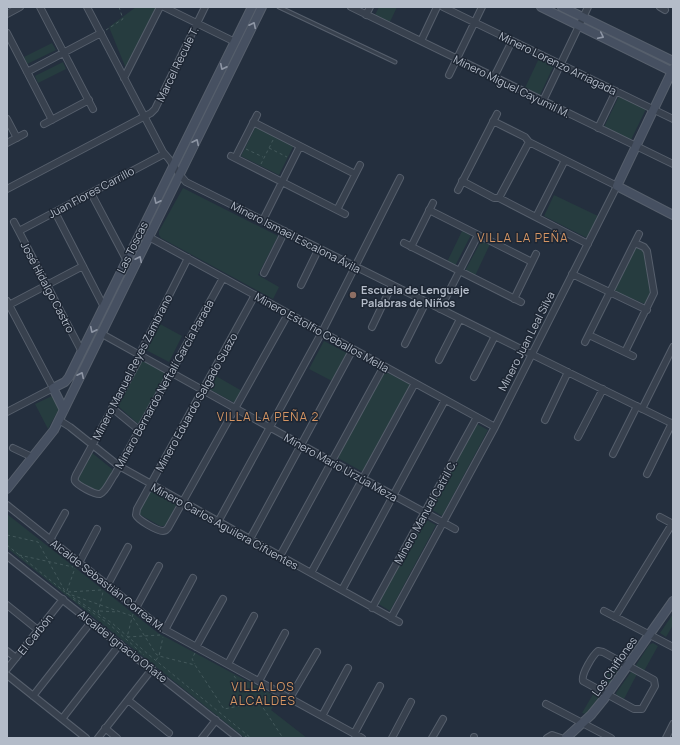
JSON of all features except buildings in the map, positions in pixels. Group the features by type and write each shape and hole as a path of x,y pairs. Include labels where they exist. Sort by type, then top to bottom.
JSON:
{"street":[{"path":"7,14 20,7"},
{"path":"40,7 93,109"},
{"name":"Minero Ismael Escalona Ávila","path":"87,7 164,154 186,182 672,423"},
{"path":"124,78 160,7"},
{"path":"164,7 235,42"},
{"name":"Marcel Recule T.","path":"144,118 154,109 205,7"},
{"name":"Las Toscas","path":"53,388 68,380 252,7"},
{"name":"Las Toscas","path":"7,488 51,434 59,420 262,7"},
{"name":"Minero Miguel Cayumil M.","path":"351,7 673,164"},
{"path":"366,15 370,7"},
{"path":"421,41 437,7"},
{"name":"Minero Lorenzo Arriagada","path":"443,7 673,119"},
{"path":"449,75 482,7"},
{"path":"541,7 673,71"},
{"path":"562,7 673,61"},
{"path":"543,101 588,7"},
{"path":"7,33 52,120"},
{"path":"27,72 101,33"},
{"path":"494,77 512,41"},
{"name":"Minero Juan Leal Silva","path":"391,618 495,427 617,186 673,71"},
{"path":"598,128 616,91"},
{"path":"44,124 89,100"},
{"path":"458,190 497,114"},
{"path":"257,115 241,146 233,157 345,214"},
{"path":"7,189 144,118"},
{"path":"7,119 17,138"},
{"path":"493,121 525,137 529,142 673,215"},
{"path":"253,122 356,174"},
{"path":"7,143 24,134"},
{"path":"500,198 529,142"},
{"path":"263,220 300,146"},
{"name":"Juan Flores Carrillo","path":"19,231 164,154"},
{"path":"536,217 565,160"},
{"path":"337,210 360,165"},
{"path":"218,522 322,332 400,178"},
{"path":"462,181 494,198 500,198 588,244"},
{"path":"91,193 127,261"},
{"path":"411,247 433,203"},
{"path":"429,210 532,262"},
{"path":"55,212 104,307"},
{"name":"José Hidalgo Castro","path":"14,222 82,352"},
{"path":"264,273 285,231"},
{"path":"586,342 639,234"},
{"path":"440,309 478,235"},
{"name":"Minero Estolfio Ceballos Mella","path":"149,237 495,427"},
{"path":"404,243 521,302"},
{"path":"625,352 647,310 654,293 647,251 644,247 635,243"},
{"path":"301,285 319,248"},
{"path":"514,299 536,254"},
{"name":"Minero Manuel Reyes Zambrano","path":"105,490 100,494 94,494 77,484 75,480 76,475 140,355 188,258"},
{"path":"64,410 8,304 83,266"},
{"path":"572,274 647,310"},
{"name":"Minero Bernardo Neftalí García Parada","path":"105,490 223,278"},
{"path":"372,327 392,285"},
{"name":"Minero Eduardo Salgado Suazo","path":"183,502 166,531 160,531 139,520 136,515 137,509 150,484 255,295"},
{"path":"405,344 426,302"},
{"path":"183,502 288,314"},
{"path":"439,360 460,319"},
{"name":"Minero Mario Urzúa Meza","path":"102,334 269,428 455,529"},
{"path":"589,335 633,356"},
{"path":"474,377 495,336"},
{"path":"613,454 673,347"},
{"path":"250,539 353,349"},
{"path":"280,556 384,366"},
{"path":"545,420 568,372"},
{"path":"311,573 415,383"},
{"path":"7,412 53,388"},
{"path":"578,437 603,389"},
{"path":"342,590 445,400"},
{"path":"112,408 139,430"},
{"name":"Minero Manuel Catril C.","path":"372,608 477,417"},
{"name":"Minero Carlos Aguilera Cifuentes","path":"59,420 119,466 398,622"},
{"path":"647,474 672,423"},
{"path":"13,448 32,457"},
{"name":"Alcalde Sebastián Correa M.","path":"7,506 50,540 77,565 106,588 165,630 362,738"},
{"path":"50,540 65,513"},
{"path":"615,617 673,524 660,517"},
{"path":"77,565 97,529"},
{"path":"106,588 128,547"},
{"name":"Alcalde Ignacio Oñate","path":"7,556 238,738"},
{"path":"136,608 159,566"},
{"path":"165,630 193,578"},
{"name":"El Carbón","path":"7,669 63,599"},
{"path":"196,647 223,599"},
{"name":"Los Chiflones","path":"566,738 596,710 672,604"},
{"path":"7,605 38,630"},
{"path":"604,611 673,647"},
{"path":"228,664 254,616"},
{"path":"33,696 91,622"},
{"path":"259,681 285,633"},
{"path":"62,719 120,644"},
{"path":"7,651 16,658"},
{"path":"598,651 602,651 629,665 651,677 655,681 655,686 643,707 636,710 607,695 585,683 582,679 598,651"},
{"path":"290,698 317,652"},
{"path":"322,716 348,668"},
{"path":"98,738 152,669"},
{"path":"7,675 86,738"},
{"path":"354,734 380,686"},
{"path":"128,700 169,734"},
{"path":"392,738 411,702"},
{"path":"546,704 611,738"},
{"path":"432,738 443,719"},
{"path":"202,738 216,720"},
{"path":"666,738 673,724"},
{"path":"105,728 118,738"},
{"path":"547,738 550,735 554,735 561,738"}],"lane":[{"path":"279,7 395,62"}],"path":[{"path":"101,33 124,19 119,7"},
{"path":"258,170 276,134"},
{"path":"241,146 264,158"},
{"path":"269,148 290,158"},
{"path":"7,535 38,542 66,592 132,616 156,654 195,665"},
{"path":"38,542 40,538"},
{"path":"7,540 8,546 19,555 66,592 98,612 251,738"},
{"path":"19,555 50,562 77,565 66,592"},
{"path":"66,592 106,588 98,612"},
{"path":"127,637 132,616 136,608"},
{"path":"98,612 119,612"},
{"path":"127,637 163,635 159,656 156,660"},
{"path":"196,647 192,659 224,709"},
{"path":"228,664 254,703"},
{"path":"221,714 224,709 260,702 270,687"},
{"path":"260,702 283,738"}],"green space":[{"path":"136,7 159,7 127,71 109,27"},
{"path":"379,7 397,7 389,24 374,17"},
{"path":"52,43 56,50 27,64 24,57"},
{"path":"540,56 555,63 540,95 525,88"},
{"path":"63,62 66,69 38,83 35,76"},
{"path":"619,96 646,109 631,140 604,127"},
{"path":"256,126 294,145 279,175 241,156"},
{"path":"183,188 278,236 258,275 279,287 273,299 161,238 159,231"},
{"path":"554,195 598,216 587,238 544,216"},
{"path":"463,229 471,233 471,235 455,266 447,262"},
{"path":"483,240 490,244 475,276 466,272 466,269 481,241"},
{"path":"639,246 644,250 652,292 645,304 616,292 614,289 635,248"},
{"path":"160,324 182,336 169,362 146,350"},
{"path":"324,341 347,353 332,381 309,369"},
{"path":"145,360 166,373 166,376 140,423 137,423 118,406 118,403 142,361"},
{"path":"384,371 411,385 363,472 336,457"},
{"path":"216,376 242,391 235,403 209,389"},
{"path":"52,396 59,409 48,429 35,404"},
{"path":"475,423 488,430 442,516 429,508"},
{"path":"91,452 112,469 113,472 102,491 95,491 88,488 77,479"},
{"path":"153,490 175,501 177,504 166,525 164,526 160,526 139,514 139,510 150,491"},
{"path":"7,514 158,633 279,698 271,710 307,738 245,738 7,548"},
{"path":"423,518 436,525 390,611 377,603"},
{"path":"673,614 673,625 666,637 660,633"},
{"path":"653,643 658,646 644,671 636,667 649,645"},
{"path":"615,662 624,666 609,687 602,683"},
{"path":"631,672 637,674 624,699 617,696 616,693"},
{"path":"595,691 601,694 586,714 582,713"}],"place":[{"name":"Escuela de Lenguaje Palabras de Niños","path":"353,295"}],"district":[{"name":"VILLA LA PEÑA","path":"523,237"},
{"name":"VILLA LA PEÑA 2","path":"268,416"},
{"name":"VILLA LOS ALCALDES","path":"263,693"}]}
